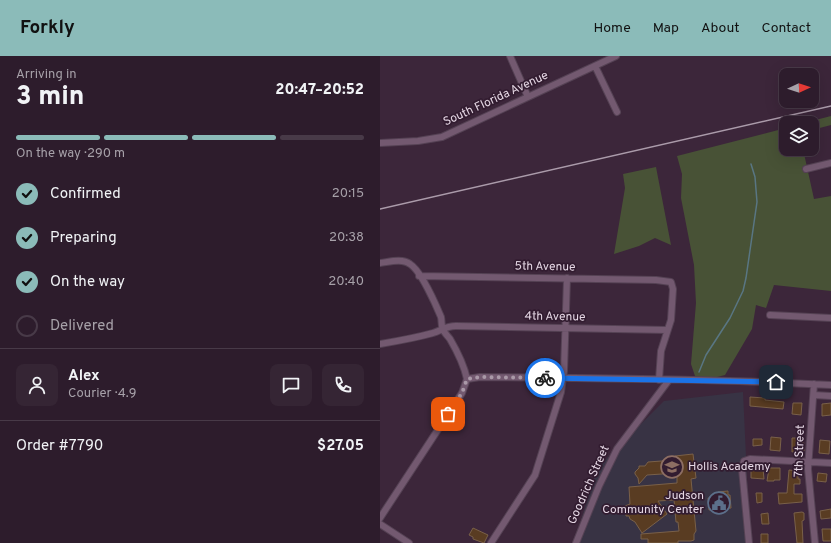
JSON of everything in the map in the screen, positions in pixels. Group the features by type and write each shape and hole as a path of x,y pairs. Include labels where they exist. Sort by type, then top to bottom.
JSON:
{"street":[{"path":"510,56 528,97"},
{"name":"South Florida Avenue","path":"380,144 418,141 442,137 616,56"},
{"path":"595,66 617,112"},
{"path":"806,169 831,163"},
{"path":"380,263 396,261 407,262 414,268 439,312 443,329 454,346 467,379 462,393 380,518"},
{"name":"5th Avenue","path":"419,276 656,280 671,282 673,289 671,320 667,330"},
{"path":"492,543 535,475 554,414 563,378 567,278"},
{"path":"770,315 831,318"},
{"name":"4th Avenue","path":"380,344 434,333 448,326 667,330"},
{"path":"659,380 661,351 667,330"},
{"path":"467,379 480,377 563,378 831,385"},
{"name":"Goodrich Street","path":"576,543 599,486 617,449 669,380"},
{"name":"7th Street","path":"814,384 808,469 815,543"},
{"path":"814,395 831,396"},
{"path":"749,543 742,469 744,461 750,459 831,463"},
{"path":"380,524 409,543"}],"shaded area":[{"name":"Hollis Academy","path":"743,392 750,543 574,543 597,468 664,401"}],"green space":[{"path":"831,116 831,125 819,128 819,119"},
{"path":"779,130 779,156 805,156 814,199 831,196 831,291 774,285 766,308 756,305 752,329 725,375 697,382 691,364 696,303 694,265 681,198 682,174 677,156"},
{"path":"656,167 671,245 655,238 639,246 614,254 625,188 623,174"}],"building":[{"path":"750,397 784,402 783,409 750,406"},
{"path":"793,403 802,403 801,415 792,414"},
{"path":"831,403 831,415 822,416 822,404"},
{"path":"771,437 781,438 780,451 770,450"},
{"path":"792,438 801,438 800,442 804,443 804,451 792,452"},
{"path":"753,439 762,439 762,445 753,446"},
{"path":"820,440 830,441 829,454 819,453"},
{"path":"693,454 696,478 691,479 696,531 694,534 694,540 678,541 678,543 648,543 648,539 641,539 641,534 679,531 678,522 676,522 674,500 658,501 667,514 642,533 635,522 630,519 629,516 626,516 625,506 630,504 629,487 677,483 677,473 647,475 639,484 635,472 639,466 645,466 648,462 675,460 675,456"},
{"path":"751,468 763,469 764,479 751,478"},
{"path":"769,468 780,468 780,480 767,481"},
{"path":"789,470 798,471 798,479 800,479 800,484 794,484 794,494 802,494 802,502 779,504 778,493 787,493"},
{"path":"818,473 827,474 826,482 817,481"},
{"name":"Judson Community Center","path":"728,491 728,495 730,495 731,508 709,510 708,498 718,497 718,492"},
{"path":"756,493 762,493 762,502 757,503"},
{"path":"831,509 831,518 821,519 820,511"},
{"path":"768,513 769,524 762,524 761,514"},
{"path":"794,513 804,513 804,520 802,521 803,543 797,543"},
{"path":"473,528 488,535 484,543 473,539 473,537 469,535"},
{"path":"822,529 831,529 831,541 823,541"},
{"path":"761,534 768,534 768,543 761,543"}],"waterway":[{"path":"699,372 706,355 730,318 743,291 757,202 755,177 751,164"}],"railway":[{"path":"380,209 831,106"}],"way so far":[{"path":"448,414 462,393 467,379 480,377 545,378"}],"place":[{"name":"Hollis Academy","path":"672,467"},
{"name":"Judson Community Center","path":"719,503"}],"route":[{"path":"545,378 776,382"}]}
